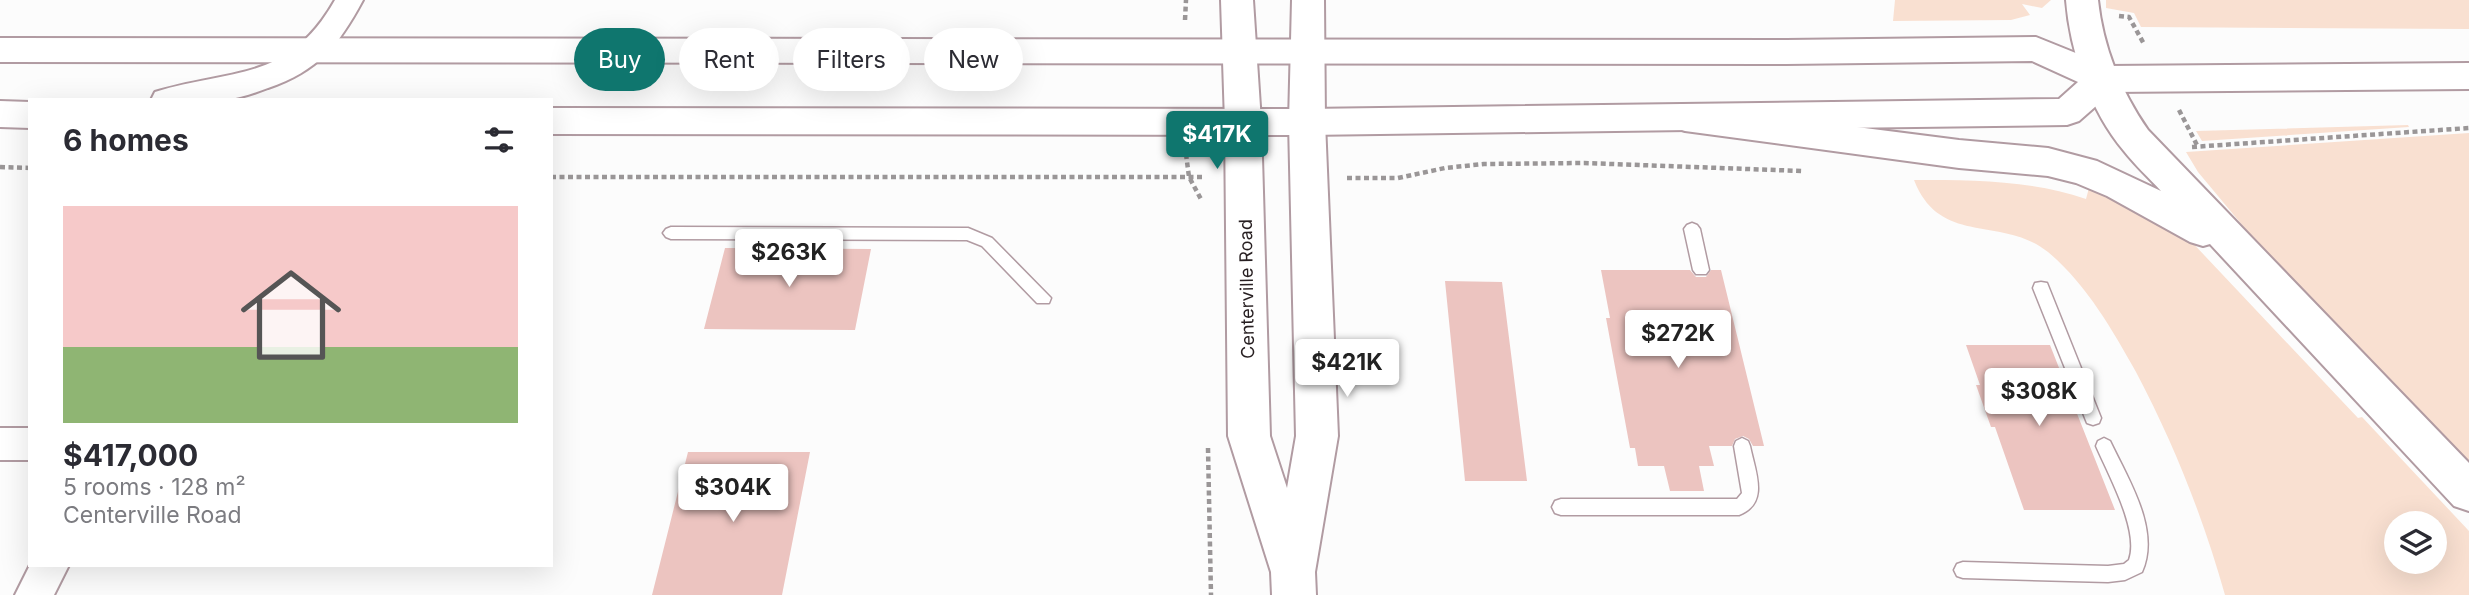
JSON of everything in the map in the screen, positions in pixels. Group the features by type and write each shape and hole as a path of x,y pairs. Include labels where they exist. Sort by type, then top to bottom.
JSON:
{"main road":[{"name":"Centerville Road","path":"1237,0 1243,122 1249,436 1293,584"},
{"name":"Centerville Road","path":"1293,584 1317,436 1307,177 1308,0"},
{"path":"2082,0 2087,40 2135,140 2469,492"},
{"path":"0,50 2036,49 2104,79 2467,76"},
{"path":"553,121 1307,122 2067,112 2104,79"},
{"path":"0,114 28,115"},
{"path":"1685,118 2063,165 2105,179 2160,205 2244,256"}],"street":[{"path":"177,98 266,78 295,65 316,50 337,22 349,0"},
{"path":"0,444 28,444"},
{"path":"34,595 49,567"}],"lane":[{"path":"1692,229 1701,270"},
{"path":"671,233 968,234 987,242 1043,298"},
{"path":"2041,288 2093,418"},
{"path":"1561,507 1742,506 1751,494 1742,446"},
{"path":"1962,570 2104,575 2134,568 2141,557 2142,544 2104,446"}],"path":[{"path":"1184,51 1186,0"},
{"path":"1182,122 1189,177 1204,205"},
{"path":"0,167 28,168"},
{"path":"553,177 1189,177"},
{"path":"1208,444 1211,595"}],"shaded area":[{"path":"1895,0 2051,0 2042,8 2022,4 2030,15 2011,20 1893,21"},
{"path":"2106,0 2469,0 2469,29 2141,27 2134,13 2106,8"},
{"path":"2409,127 2202,141 2196,131"},
{"path":"2469,133 2469,462 2248,232 2198,172 2186,152"},
{"path":"1914,180 2022,185 2086,199 2090,184 2188,238 2469,531 2469,595 2225,595 2197,509 2163,426 2127,356 2086,293 2048,252 2030,241 1956,222 1939,214 1925,201"}],"building":[{"path":"725,248 871,249 855,330 704,329"},
{"path":"1601,270 1690,270 1696,277 1706,277 1711,270 1721,270 1764,446 1753,446 1749,439 1743,436 1735,439 1732,446 1709,446 1714,466 1699,466 1704,491 1670,491 1664,466 1638,466 1635,448 1630,448 1606,318 1610,318"},
{"path":"1445,281 1502,282 1527,481 1465,481"},
{"path":"1966,345 2050,345 2115,510 2024,510 1995,427 1991,427 1976,385 1980,385"},
{"path":"688,452 810,452 782,595 652,595"}]}
